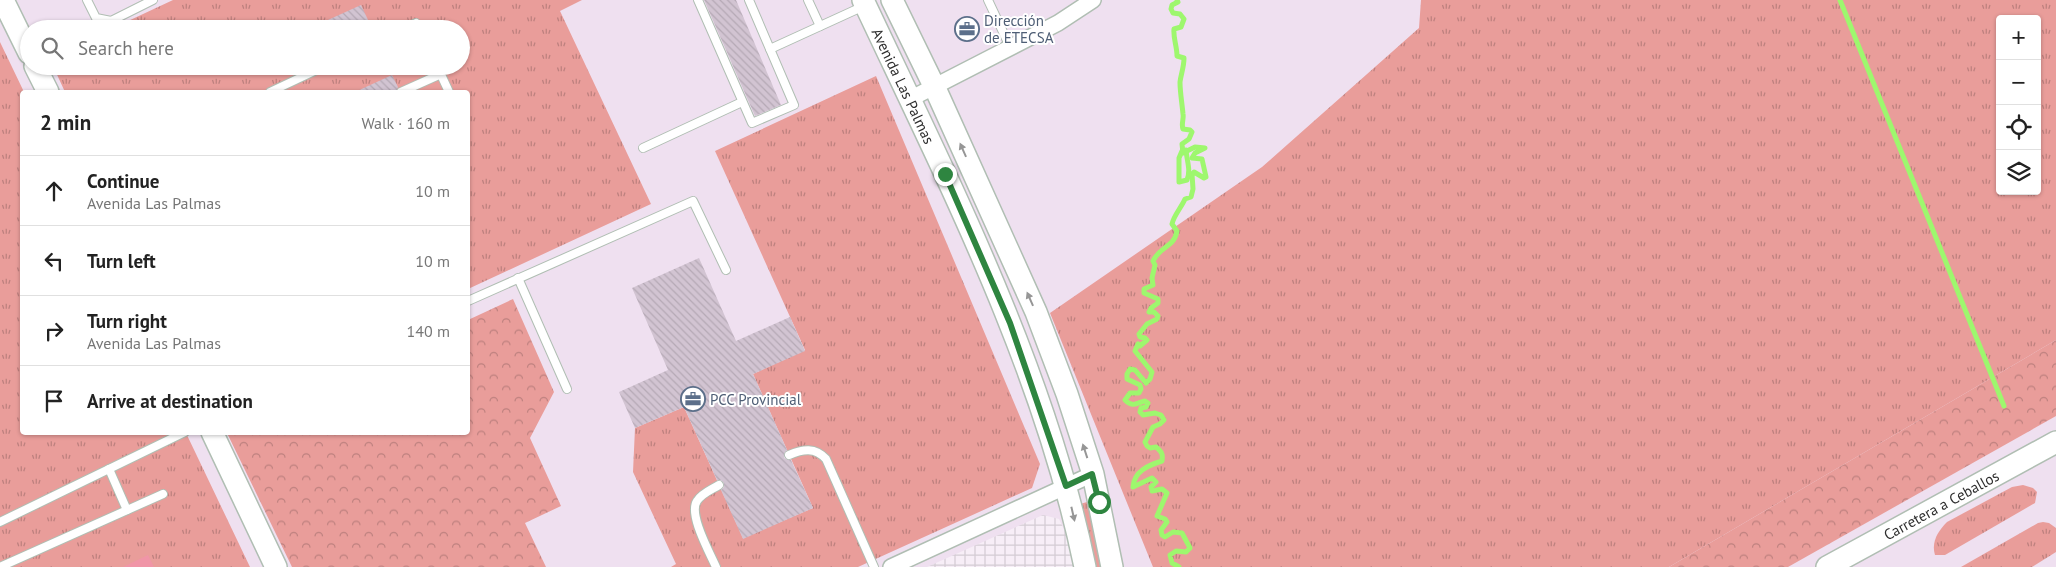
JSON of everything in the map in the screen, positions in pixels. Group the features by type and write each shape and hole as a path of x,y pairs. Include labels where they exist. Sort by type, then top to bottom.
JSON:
{"street":[{"path":"3,0 20,35"},
{"name":"Avenida Las Palmas","path":"892,0 935,88 1036,312 1067,394 1092,474 1112,567"},
{"path":"910,99 1011,49 1058,23 1093,0"},
{"name":"Avenida Las Palmas","path":"864,3 910,99 1010,323 1066,486 1085,567"},
{"path":"40,75 47,90"},
{"path":"213,435 276,567"},
{"name":"Carretera a Ceballos","path":"1827,567 2056,442"},
{"path":"891,567 1092,474"}],"lane":[{"path":"87,0 96,18 102,20"},
{"path":"113,20 153,0"},
{"path":"698,0 752,123 794,105 749,0"},
{"path":"808,0 820,26"},
{"path":"988,0 1011,49"},
{"path":"770,49 864,3"},
{"path":"274,90 306,75"},
{"path":"404,90 430,75"},
{"path":"442,75 449,90"},
{"path":"643,148 742,102"},
{"path":"470,300 693,201 726,270"},
{"path":"518,278 567,389"},
{"path":"0,522 178,435"},
{"path":"789,455 800,450 810,450 821,454 826,459 874,567"},
{"path":"109,469 127,510"},
{"path":"716,567 695,514 695,503 702,494 719,486"},
{"path":"0,567 163,494"}],"green space":[{"path":"173,0 582,0 560,11 651,204 470,288 470,90 64,90 57,75 470,75 470,20 130,20"},
{"path":"1421,0 2056,0 2056,340 1669,567 1153,567 1050,313 1262,167 1419,28"},
{"path":"0,42 23,90 20,90 20,435 187,435 250,567 0,567"},
{"name":"PCC Provincial","path":"876,76 1040,464 1032,488 858,567 671,567 676,564 633,472 635,428 684,407 743,538 813,508 753,374 805,350 715,151"},
{"path":"513,299 554,392 530,438 561,506 525,523 546,567 292,567 228,435 470,435 470,319"},
{"path":"2056,340 2056,416 1788,567 1669,567"},
{"path":"2023,485 2033,488 2037,492 2035,503 1945,555 1935,555 1936,537 1947,522 2012,487"},
{"path":"1087,502 1103,567 1093,567 1080,504"},
{"path":"2038,523 2049,523 2056,528 2056,552 2032,567 1961,567"}],"shaded area":[{"path":"1043,515 1059,519 1069,540 1076,567 927,567"},
{"path":"148,555 154,567 123,567"}],"building":[{"path":"704,0 736,0 781,105 755,116"},
{"path":"361,5 368,20 328,20"},
{"path":"392,75 398,87 397,90 359,90"},
{"name":"PCC Provincial","path":"699,258 736,341 790,317 805,351 753,374 787,450 784,458 791,460 813,508 743,539 721,490 724,487 724,483 721,480 717,480 684,407 635,428 619,392 668,370 632,288"}],"waterway":[{"path":"1177,0 1178,2 1172,5 1171,9 1173,13 1180,14 1184,19 1181,27 1174,29 1177,56 1184,58 1180,82 1182,127 1192,132 1189,139 1182,144 1183,153 1195,147 1205,148 1195,153 1192,158 1202,159 1206,177 1204,178 1194,172 1192,174 1193,189 1191,197 1185,199 1172,224 1177,231 1175,237 1170,244 1159,252 1153,261 1155,265 1152,278 1153,285 1144,289 1144,293 1158,299 1158,303 1149,312 1154,312 1158,316 1157,319 1147,324 1139,334 1140,337 1147,340 1140,346 1138,344 1135,351 1152,372 1150,379 1146,383 1135,370 1130,369 1127,379 1140,385 1141,389 1139,393 1130,393 1125,400 1132,404 1145,401 1148,403 1146,407 1141,408 1140,412 1143,415 1155,413 1161,415 1164,420 1153,427 1145,442 1150,448 1156,447 1160,450 1162,461 1143,469 1136,477 1133,487 1152,478 1156,482 1151,487 1152,491 1162,489 1167,493 1157,516 1165,519 1167,522 1161,530 1162,535 1165,537 1173,532 1182,533 1190,548 1186,552 1176,551 1170,555 1172,563 1179,567"},
{"path":"1840,0 2004,406"},
{"path":"1182,151 1179,158 1179,182 1187,180 1188,176 1189,169 1186,150"}],"place":[{"name":"Dirección de ETECSA","path":"967,29"},
{"name":"PCC Provincial","path":"693,399"}],"route":[{"path":"945,174 1010,323 1034,388 1066,486 1092,474 1099,502"}]}
